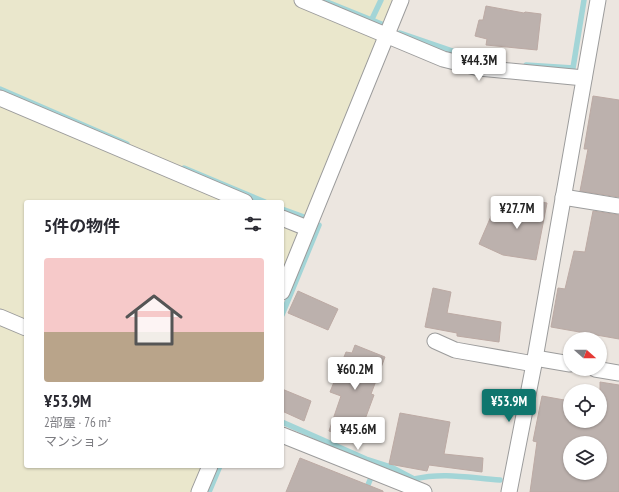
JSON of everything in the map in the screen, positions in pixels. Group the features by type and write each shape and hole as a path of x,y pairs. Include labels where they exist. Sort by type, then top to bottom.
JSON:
{"street":[{"path":"302,0 443,59 479,68 584,78"},
{"path":"284,287 401,0"},
{"path":"509,492 535,361 598,0"},
{"path":"0,98 240,200"},
{"path":"563,197 619,206"},
{"path":"284,219 307,228"},
{"path":"0,317 24,327"},
{"path":"435,341 455,350 563,363"},
{"path":"607,371 619,373"},
{"path":"284,436 424,492"},
{"path":"200,492 209,468"}],"shaded area":[{"path":"0,0 295,0 380,35 307,221 284,215 284,200 247,200 0,95"},
{"path":"311,0 398,0 383,27"},
{"path":"0,104 230,200 24,200 24,324 0,314"},
{"path":"284,223 302,231 284,274"},
{"path":"0,324 24,334 24,468 203,468 193,492 0,492"}],"building":[{"path":"486,6 524,13 541,14 537,50 486,45 487,39 475,36 479,20 483,20"},
{"path":"593,96 619,100 619,197 580,191 588,149 584,149"},
{"path":"510,197 547,203 536,260 503,255 479,244 492,214 505,221"},
{"path":"593,211 619,215 619,339 607,337 607,332 579,332 551,327 558,288 565,289 574,251 585,252"},
{"path":"433,288 451,292 447,313 501,322 499,342 457,336 457,333 425,327"},
{"path":"298,291 338,309 328,330 288,313"},
{"path":"355,345 385,357 371,394 374,395 357,441 329,431 341,396 330,392 346,352 352,353"},
{"path":"600,382 619,385 619,492 530,492 537,442 533,441 542,396 563,400 563,428 607,428 607,384 600,384"},
{"path":"284,390 311,401 304,421 284,412"},
{"path":"400,413 450,422 444,454 483,458 482,472 429,465 427,471 389,464"},
{"path":"300,458 383,491 383,492 286,492"}],"waterway":[{"path":"322,0 384,25"},
{"path":"372,19 381,0"},
{"path":"526,65 573,68 584,0"},
{"path":"400,33 476,59 500,62"},
{"path":"0,89 127,144"},
{"path":"184,168 260,200"},
{"path":"284,210 304,217"},
{"path":"284,310 319,225"},
{"path":"284,423 366,459 391,467 414,479 446,476 500,480"},
{"path":"209,492 219,468"},
{"path":"365,492 370,480"}]}
